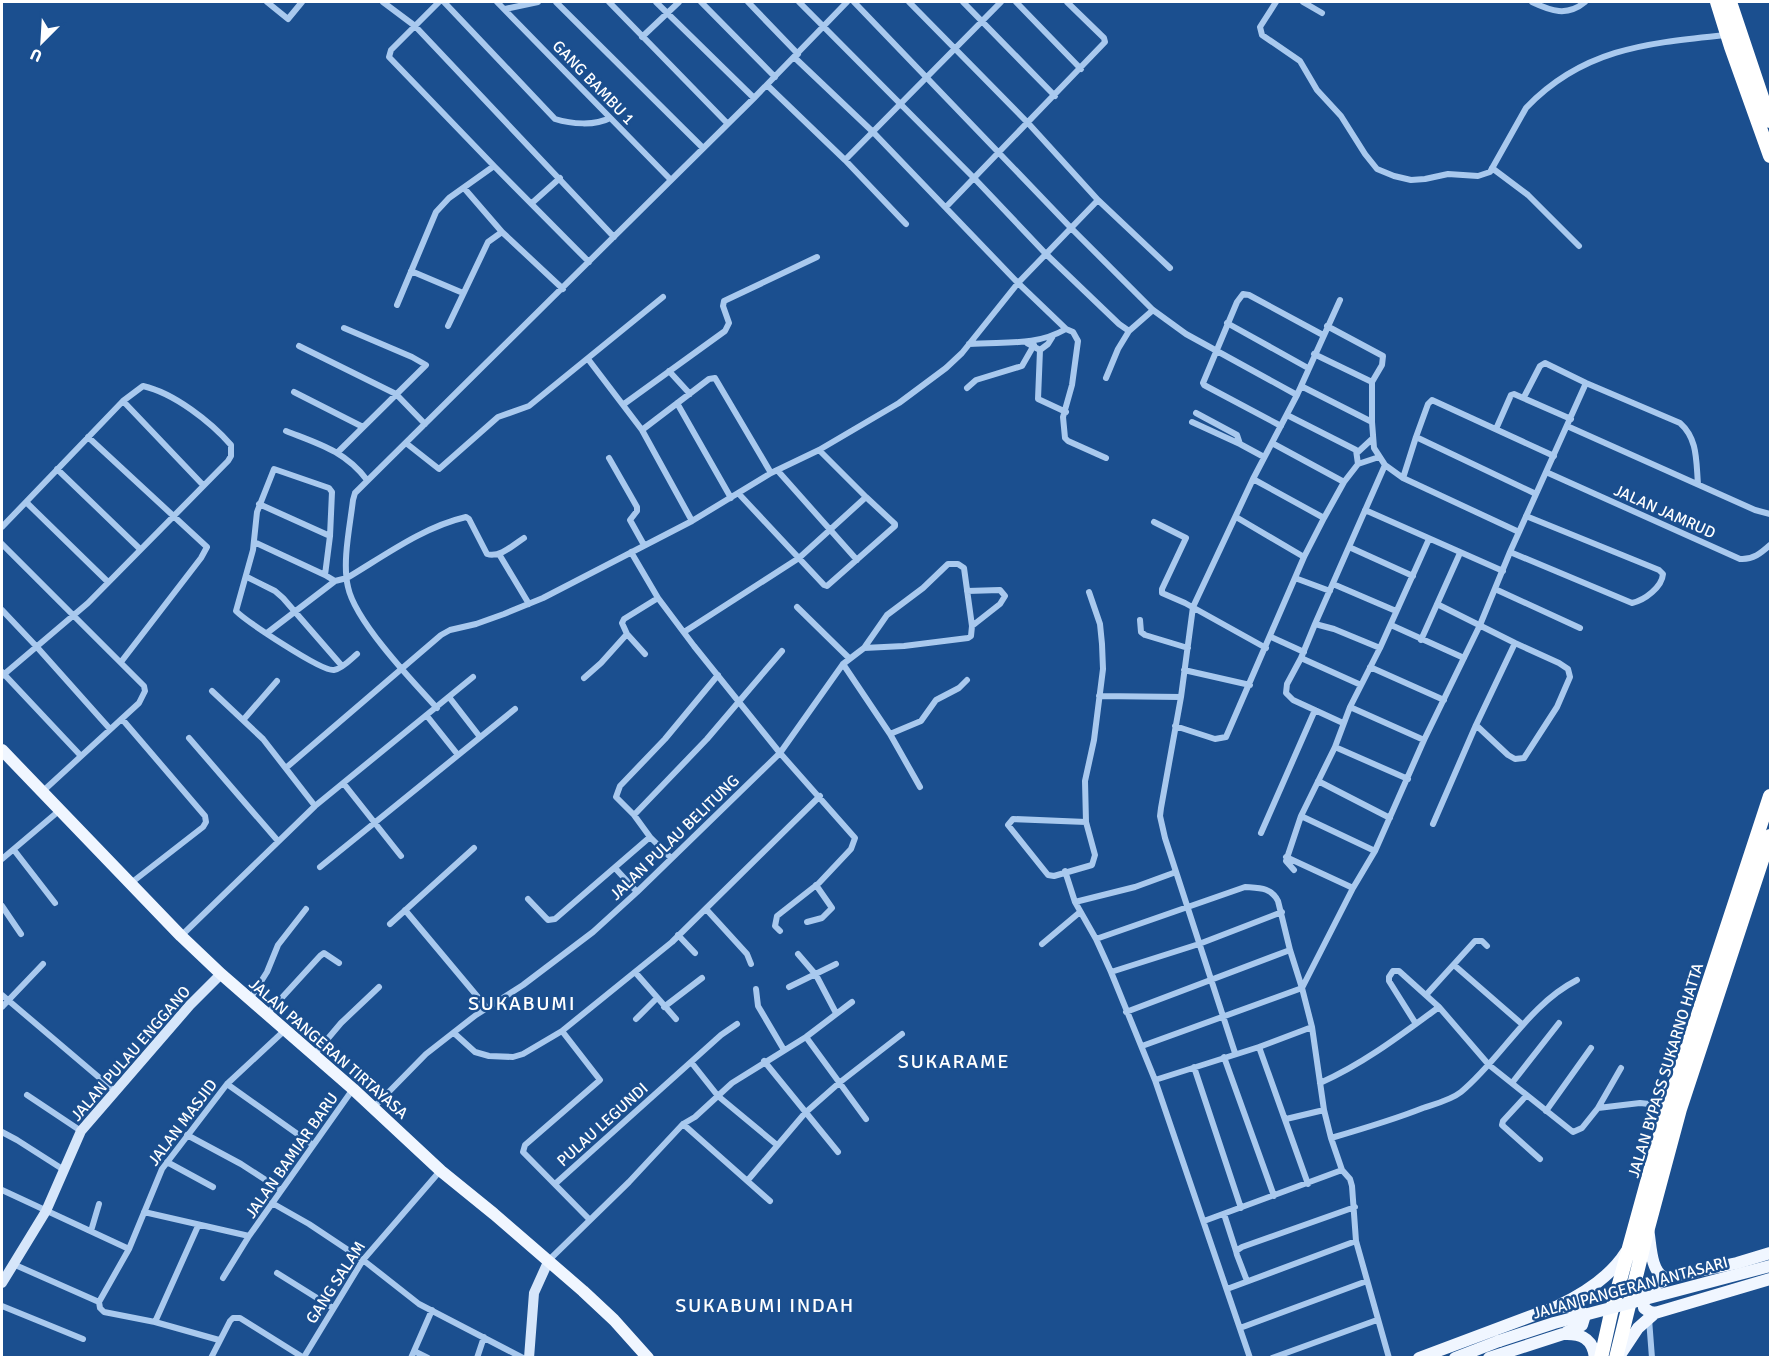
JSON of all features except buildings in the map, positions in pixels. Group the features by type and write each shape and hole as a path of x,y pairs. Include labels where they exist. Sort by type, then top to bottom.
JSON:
{"highway":[{"path":"1717,2 1769,148"},
{"path":"1730,2 1770,121"},
{"name":"JALAN BYPASS SUKARNO HATTA","path":"1602,1358 1611,1313 1668,1106 1754,866 1770,796"},
{"name":"JALAN BYPASS SUKARNO HATTA","path":"1754,866 1770,836"},
{"name":"JALAN BYPASS SUKARNO HATTA","path":"1617,1358 1648,1228 1680,1109 1746,890"}],"main road":[{"name":"JALAN PANGERAN TIRTAYASA","path":"2,750 220,974 315,1055 441,1171 494,1214 614,1320 648,1358"},
{"name":"JALAN PANGERAN ANTASARI","path":"1648,1228 1656,1270 1662,1277 1668,1278 1770,1253"},
{"path":"1419,1358 1558,1306 1578,1296 1611,1270 1624,1256 1631,1243"},
{"name":"JALAN PANGERAN ANTASARI","path":"1455,1358 1554,1323 1770,1266"},
{"path":"1652,1315 1644,1308 1643,1296 1651,1287 1668,1278"},
{"name":"JALAN PANGERAN ANTASARI","path":"1617,1358 1638,1329 1652,1315 1770,1279"},
{"path":"1489,1358 1563,1334 1582,1325 1585,1315 1577,1308 1558,1306"},
{"path":"1563,1334 1579,1334 1587,1338 1593,1348 1595,1358"}],"street":[{"path":"267,2 288,19 302,2"},
{"path":"383,2 415,26 614,237"},
{"path":"440,2 391,50 389,57 589,262"},
{"path":"444,2 555,119 565,122 597,122 610,118"},
{"name":"GANG BAMBU 1","path":"497,2 671,180"},
{"path":"505,9 538,2"},
{"path":"556,2 703,148"},
{"path":"609,2 727,123"},
{"path":"656,2 754,98"},
{"path":"642,37 679,2"},
{"path":"701,2 776,77"},
{"path":"748,2 796,55 1018,283 1066,329 1073,332 1078,340 1063,425 1066,440 1106,458"},
{"path":"799,2 901,103 1046,254 1129,331"},
{"path":"437,708 401,668 357,611 347,586 352,500 355,493 776,77 847,2"},
{"path":"854,2 1153,310 1186,334 1297,395"},
{"path":"909,2 1028,123 1098,200 1170,268"},
{"path":"963,2 1055,96"},
{"path":"844,160 1002,2"},
{"path":"1016,2 1081,69"},
{"path":"946,207 1105,42 1105,39 1067,2"},
{"path":"1276,2 1260,27 1260,32 1300,61 1317,90 1341,116 1377,169 1411,180 1459,173 1485,175 1492,168 1526,108 1547,89 1578,68 1604,56 1639,45 1727,35"},
{"path":"1303,2 1322,13"},
{"path":"1532,2 1551,11 1566,11 1585,2"},
{"path":"767,85 906,224"},
{"path":"397,305 436,212 449,198 494,166"},
{"path":"1492,168 1528,195 1579,246"},
{"path":"532,203 560,178"},
{"path":"464,188 502,232 563,289"},
{"path":"287,767 441,634 476,624 529,604 644,546 692,521 775,472 819,450 899,403 946,368 969,344 1018,283 1098,200"},
{"path":"448,326 488,242 502,232"},
{"path":"624,404 729,327 724,302 817,257"},
{"path":"411,271 463,293"},
{"path":"1281,426 1204,386 1203,381 1227,323 1240,296 1245,294 1323,334"},
{"path":"406,443 439,470 498,417 529,406 663,297"},
{"path":"1235,1053 1187,908 1160,816 1181,697 1193,607 1253,479 1297,395 1340,300"},
{"path":"1106,378 1118,349 1129,331 1153,310"},
{"path":"1227,323 1308,368"},
{"path":"1327,326 1382,353 1384,359 1382,365 1372,382 1372,439 1385,465 1403,478 1519,532"},
{"path":"338,452 425,366 425,363 344,328"},
{"path":"969,344 1025,342 1053,336 1066,329"},
{"path":"1022,366 1037,347 1048,344 1053,336"},
{"path":"1025,342 1037,347"},
{"path":"299,346 396,394 425,424"},
{"path":"1037,347 1038,399 1066,412"},
{"path":"1314,354 1372,382"},
{"path":"588,359 642,430 692,521"},
{"path":"1524,397 1542,363 1680,423 1689,431 1694,441 1698,484"},
{"path":"967,388 976,380 1022,366 1038,366"},
{"path":"669,371 690,394"},
{"path":"642,430 709,379 715,378 775,472 857,560"},
{"path":"1142,1046 1302,988 1353,888 1375,851 1424,740 1480,625 1510,552 1586,383"},
{"path":"2,527 123,401 143,386 185,405 231,446 231,456 228,461 172,515 81,610 2,674 81,756"},
{"path":"1300,386 1372,422"},
{"path":"294,392 363,427"},
{"path":"1496,429 1510,395 1514,394 1571,419"},
{"path":"1403,478 1428,404 1432,400 1554,456"},
{"path":"123,401 203,485"},
{"path":"677,404 730,498"},
{"path":"1196,413 1237,435 1240,444"},
{"path":"1287,415 1358,452"},
{"path":"1192,422 1264,458"},
{"path":"1567,426 1755,510 1770,514"},
{"path":"286,431 338,452 356,466 367,480"},
{"path":"88,437 206,545 206,549 121,662"},
{"path":"1416,437 1536,494"},
{"path":"1358,464 1358,452 1372,439"},
{"path":"1272,443 1344,482"},
{"path":"739,494 827,586 895,525 819,450"},
{"path":"1175,726 1215,739 1226,738 1304,557 1324,518 1344,482 1358,464 1379,457"},
{"path":"609,458 637,507 637,512 630,520 644,546"},
{"path":"1343,723 1293,699 1286,693 1287,684 1302,655 1385,465"},
{"path":"57,469 140,549"},
{"path":"325,575 332,493 329,489 273,469 255,520 254,542 247,577 236,611 326,669 332,671 357,654"},
{"name":"JALAN JAMRUD","path":"1546,472 1740,559 1748,560 1756,557 1770,545"},
{"path":"1253,479 1324,518"},
{"path":"684,632 799,558 866,497"},
{"path":"26,502 108,582"},
{"path":"260,504 330,536"},
{"path":"1365,510 1503,571"},
{"path":"1510,552 1632,603 1639,602 1660,584 1663,574 1659,570 1526,516"},
{"path":"267,633 335,581 347,578 417,536 463,517 469,519 490,556 499,554 524,538"},
{"path":"1236,517 1304,557"},
{"path":"1154,522 1186,538 1162,591 1165,595 1193,607 1266,648"},
{"path":"1294,870 1287,865 1286,857 1301,816 1335,747 1350,707 1391,625 1429,538"},
{"path":"254,542 335,581"},
{"path":"2,544 121,662 144,686 145,691 139,703 42,792"},
{"path":"1349,547 1413,576"},
{"path":"631,552 658,598 684,632 780,753 855,838 851,849 816,885 777,916 775,926 780,932"},
{"path":"1421,640 1460,553"},
{"path":"499,554 529,604"},
{"name":"JALAN PULAU BELITUNG","path":"373,1108 426,1054 593,933 637,892 780,753 843,664 864,648 887,615 923,588 948,564 958,564 964,568 967,591"},
{"path":"247,577 275,591 342,666"},
{"path":"1295,578 1330,591"},
{"path":"1333,584 1396,611"},
{"path":"864,648 904,646 968,638 971,636 972,626 967,591 995,589 1004,593 1004,600 972,626"},
{"path":"1495,589 1580,628"},
{"path":"1086,822 1013,819 1008,825 1045,873 1053,876 1094,863 1095,855 1086,822 1085,781 1094,740 1102,669 1102,644 1100,624 1089,592"},
{"path":"645,654 627,634 622,624 623,621 658,598"},
{"path":"1437,604 1568,669 1570,677 1557,707 1524,758 1515,759 1508,755 1476,725"},
{"path":"797,607 849,658"},
{"path":"2,610 110,729"},
{"path":"1140,620 1141,632 1145,635 1188,648"},
{"path":"1315,624 1334,629 1380,648"},
{"path":"1391,625 1464,658"},
{"path":"584,678 602,663 627,634"},
{"path":"1271,637 1361,685"},
{"path":"1433,824 1515,643"},
{"path":"634,815 707,740 782,651"},
{"path":"843,664 890,734 920,787"},
{"path":"1370,667 1444,700"},
{"path":"1184,670 1250,685"},
{"path":"671,858 616,797 620,786 665,739 718,675"},
{"path":"182,936 315,806 437,708 473,676"},
{"path":"890,734 921,721 936,700 959,688 967,680"},
{"path":"244,719 277,681"},
{"path":"212,691 264,738 315,806"},
{"path":"1099,696 1181,697"},
{"path":"449,698 480,737"},
{"path":"1350,707 1424,740"},
{"path":"320,867 515,709"},
{"path":"1261,833 1315,710"},
{"path":"427,716 458,755"},
{"path":"122,719 206,816 203,827 131,883"},
{"path":"189,738 278,841"},
{"path":"1335,747 1408,779"},
{"path":"1318,781 1390,818"},
{"path":"344,784 401,856"},
{"path":"454,1033 475,1052 489,1056 513,1057 523,1054 562,1031 678,935 820,796"},
{"path":"2,859 60,810"},
{"path":"1301,816 1375,851"},
{"path":"528,899 548,920 555,920 650,837"},
{"path":"390,924 474,848"},
{"path":"14,850 55,903"},
{"path":"1286,857 1353,888"},
{"path":"615,868 637,892"},
{"path":"1065,871 1075,902 1111,972 1155,1080 1250,1358"},
{"path":"1075,902 1135,887 1176,872"},
{"path":"807,922 822,918 832,908 816,885"},
{"path":"1096,939 1245,887 1266,889 1274,894 1282,912 1290,950 1312,1027 1324,1110 1331,1138 1342,1170 1350,1179 1352,1186 1356,1241 1389,1358"},
{"path":"2,906 21,934"},
{"path":"250,999 267,972 278,945 306,909"},
{"path":"706,909 747,954 751,964"},
{"path":"405,910 487,1008"},
{"path":"1042,944 1080,912"},
{"path":"1111,972 1199,944 1282,912"},
{"path":"678,935 695,953"},
{"path":"1426,995 1475,941 1482,941 1487,946"},
{"path":"1126,1012 1290,950"},
{"path":"267,1014 324,953 339,963"},
{"path":"798,954 816,975 836,1013"},
{"path":"2,1007 4,997 43,964"},
{"path":"789,987 836,964"},
{"path":"1454,965 1523,1025"},
{"path":"1416,1024 1389,981 1393,971 1399,971 1439,1007 1489,1065 1573,1132 1576,1132 1598,1108 1621,1068"},
{"path":"635,972 676,1019"},
{"name":"JALAN PULAU ENGGANO","path":"2,1283 46,1211 81,1131 220,974"},
{"path":"664,1007 702,978"},
{"path":"1331,1138 1444,1101 1460,1092 1489,1065 1544,1002 1576,980"},
{"path":"315,1055 341,1023 379,987"},
{"path":"756,989 758,1006 784,1050"},
{"path":"4,997 115,1091"},
{"path":"636,1019 657,998"},
{"path":"529,1358 534,1293 548,1262 683,1124 695,1117 718,1096 764,1061 806,1037 852,1002"},
{"path":"1320,1083 1373,1054 1439,1007"},
{"path":"1512,1083 1559,1023"},
{"name":"PULAU LEGUNDI","path":"590,1220 555,1184 721,1035 737,1024"},
{"path":"1155,1080 1259,1047 1312,1027"},
{"name":"JALAN MASJID","path":"99,1302 129,1249 157,1179 167,1162 227,1084 285,1030"},
{"path":"555,1184 524,1155 523,1148 600,1080 562,1031"},
{"path":"748,1180 805,1113 838,1083 903,1034"},
{"path":"806,1037 866,1119"},
{"path":"1259,1047 1308,1184"},
{"path":"1546,1111 1591,1048"},
{"path":"1224,1057 1274,1196"},
{"path":"764,1061 838,1152"},
{"path":"691,1062 718,1096 777,1145"},
{"path":"1194,1067 1241,1208"},
{"path":"227,1084 313,1144"},
{"name":"JALAN BAMIAR BARU","path":"144,1212 249,1236 353,1089"},
{"path":"27,1095 81,1131"},
{"path":"1526,1096 1502,1125 1540,1159"},
{"path":"1598,1108 1640,1103 1668,1106"},
{"path":"1286,1119 1324,1110"},
{"path":"683,1124 770,1201"},
{"path":"2,1132 64,1170"},
{"path":"187,1135 241,1164 281,1190"},
{"path":"167,1162 213,1187"},
{"path":"1204,1221 1342,1170"},
{"name":"GANG SALAM","path":"304,1357 363,1260 441,1171"},
{"path":"2,1190 129,1249"},
{"path":"272,1203 309,1224 363,1260 408,1297 523,1358"},
{"path":"91,1232 99,1204"},
{"path":"1236,1251 1355,1208"},
{"path":"1224,1214 1247,1281"},
{"path":"155,1322 198,1226"},
{"path":"223,1278 249,1236"},
{"path":"1227,1289 1356,1241"},
{"path":"13,1264 99,1302 104,1312 155,1322 219,1341"},
{"path":"277,1273 333,1308"},
{"path":"1240,1328 1367,1281"},
{"path":"2,1306 83,1339"},
{"path":"428,1358 412,1354 432,1310"},
{"path":"1652,1315 1652,1358"},
{"path":"211,1358 230,1322 233,1318 240,1317 304,1357"},
{"path":"1272,1358 1377,1320"},
{"path":"477,1358 484,1337"}],"district":[{"name":"SUKABUMI","path":"522,1003"},
{"name":"SUKARAME","path":"954,1061"},
{"name":"SUKABUMI INDAH","path":"765,1305"}]}
